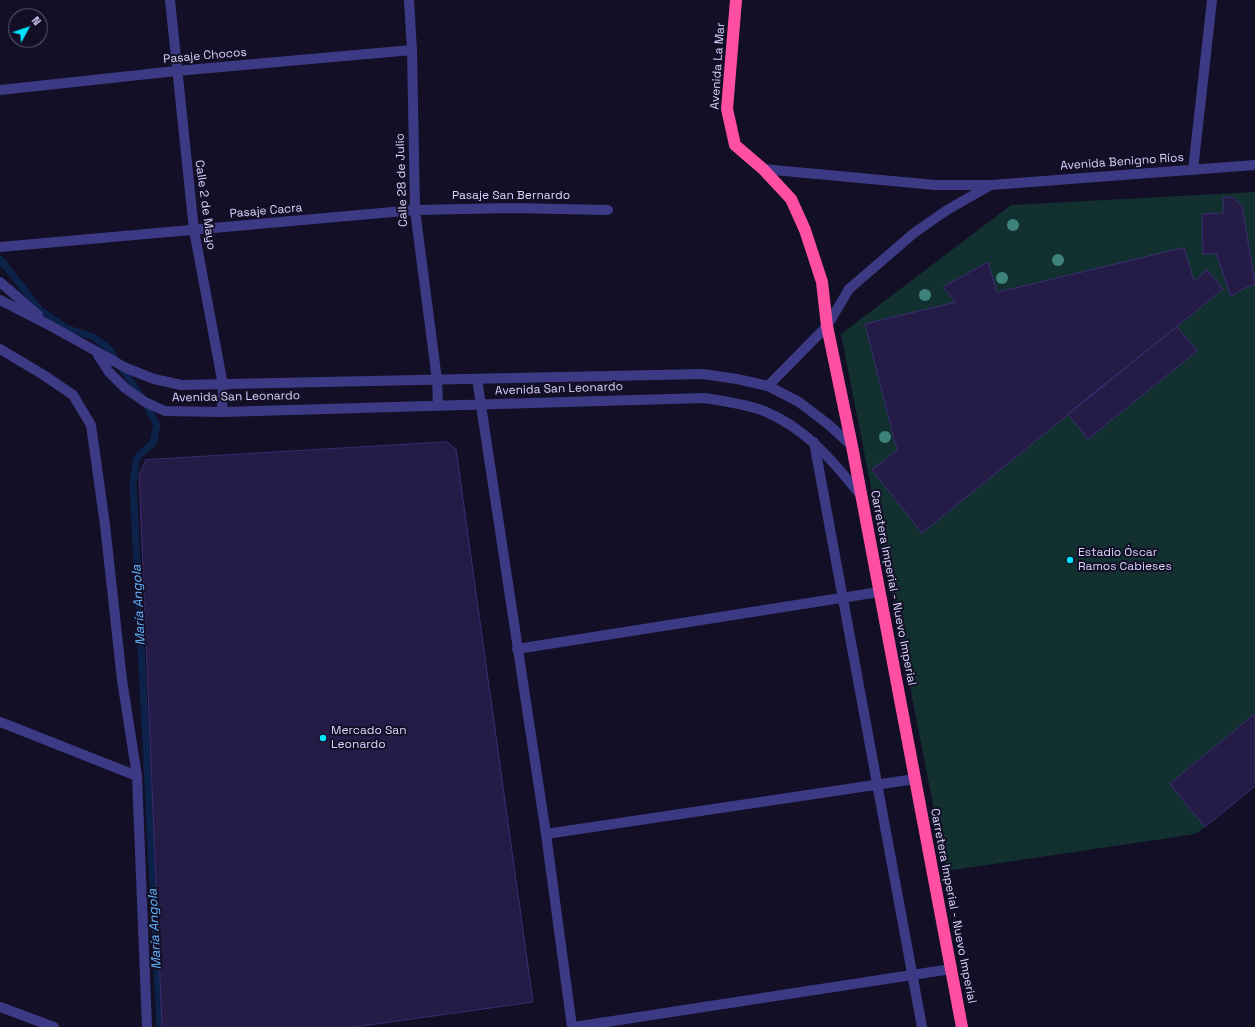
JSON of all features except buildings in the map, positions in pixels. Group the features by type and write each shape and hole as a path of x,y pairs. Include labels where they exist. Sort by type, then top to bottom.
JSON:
{"highway":[{"name":"Avenida La Mar","path":"736,0 727,109 735,145 763,169"},
{"name":"Carretera Imperial - Nuevo Imperial","path":"763,169 791,199 806,230 822,282 827,326 862,497 962,1027"}],"street":[{"name":"Calle 2 de Mayo","path":"170,0 176,71 194,230 224,385 222,412"},
{"name":"Calle 28 de Julio","path":"409,0 412,50 415,210 437,380 438,405"},
{"path":"1193,170 1212,0"},
{"name":"Pasaje Chocos","path":"0,90 176,71 412,50"},
{"name":"Avenida Benigno Ríos","path":"763,169 935,185 991,185 1255,166"},
{"name":"Avenida Benigno Ríos","path":"768,386 827,326 849,289 914,233 947,210 991,185"},
{"name":"Pasaje San Bernardo","path":"415,210 512,208 608,210"},
{"name":"Pasaje Cacra","path":"0,247 415,210"},
{"path":"0,282 49,325"},
{"path":"0,300 49,325 95,352"},
{"path":"0,349 42,374 73,395 92,424 122,680 137,776 147,1027"},
{"name":"Avenida San Leonardo","path":"95,352 126,368 154,378 181,385 703,374 737,379 768,386 805,407 829,425 852,446"},
{"name":"Avenida San Leonardo","path":"95,352 109,372 125,388 145,402 166,411 222,412 704,398 733,402 764,411 791,425 814,442 838,466 862,497"},
{"path":"477,379 546,834 573,1027 951,969"},
{"path":"814,442 922,1027"},
{"path":"517,649 880,592"},
{"path":"0,722 137,776"},
{"path":"546,834 915,779"},
{"path":"0,1007 54,1027"}],"green space":[{"name":"Estadio Óscar Ramos Cabieses","path":"1255,192 1255,786 1196,834 946,871 841,334 1011,205"}],"waterway":[{"name":"María Angola","path":"0,259 40,310 66,328 93,337 108,348 145,402 157,426 153,443 139,455 136,461 133,485 160,1027"}],"place":[{"name":"Estadio Óscar Ramos Cabieses","path":"1070,560"},
{"name":"Mercado San Leonardo","path":"323,738"}]}
